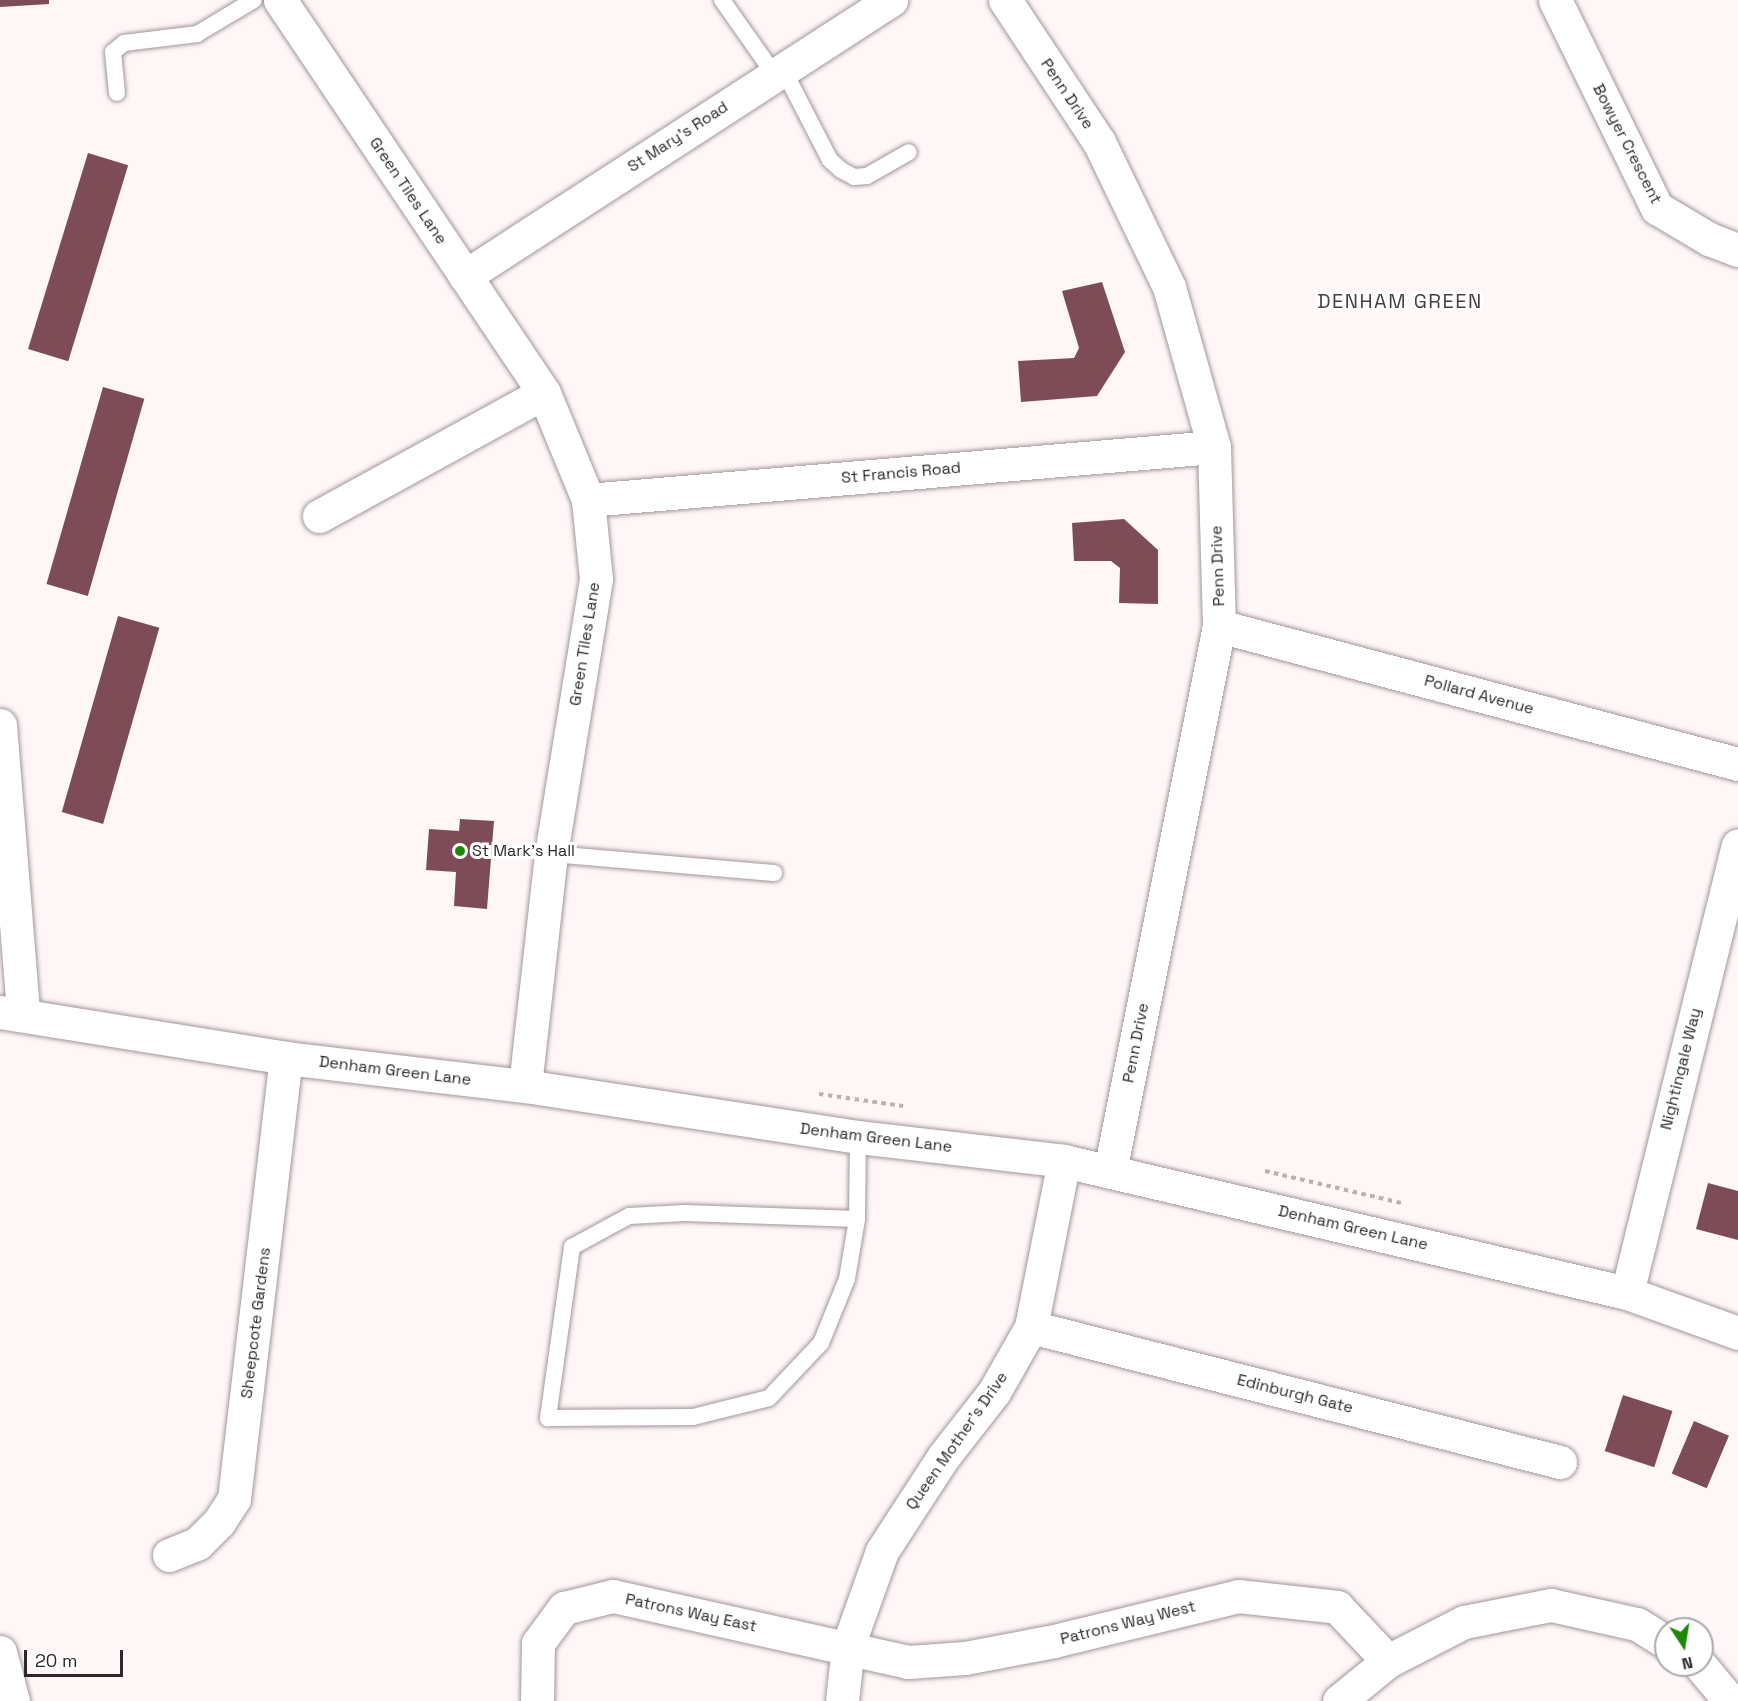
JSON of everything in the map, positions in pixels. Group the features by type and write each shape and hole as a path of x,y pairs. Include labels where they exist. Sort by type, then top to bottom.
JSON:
{"street":[{"name":"Green Tiles Lane","path":"280,0 544,393 588,500 596,579 551,854 525,1086"},
{"name":"St Mary's Road","path":"465,276 891,0"},
{"name":"Penn Drive","path":"1005,0 1099,142 1169,287 1214,447 1219,626 1110,1171"},
{"name":"Bowyer Crescent","path":"1555,0 1656,208 1708,239 1738,250"},
{"path":"319,516 544,393"},
{"name":"St Francis Road","path":"588,500 1214,447"},
{"name":"Pollard Avenue","path":"1219,626 1738,764"},
{"path":"0,725 12,1013"},
{"name":"Nightingale Way","path":"1627,1293 1737,855"},
{"name":"Denham Green Lane","path":"12,1013 286,1058 525,1086 858,1137 1064,1161 1627,1293 1738,1333"},
{"name":"Sheepcote Gardens","path":"169,1555 198,1543 219,1522 234,1499 286,1058"},
{"name":"Queen Mother's Drive","path":"842,1701 848,1646 882,1551 944,1456 994,1392 1031,1327 1064,1161"},
{"name":"Edinburgh Gate","path":"1031,1327 1560,1462"},
{"name":"Patrons Way East","path":"537,1701 538,1643 564,1608 613,1596 848,1646"},
{"name":"Patrons Way West","path":"848,1646 908,1662 965,1658 1238,1596 1337,1607 1388,1661"},
{"path":"1339,1701 1388,1661 1464,1622 1551,1605 1637,1624 1654,1635"},
{"path":"0,1652 13,1701"},
{"path":"1710,1677 1730,1701"}],"lane":[{"path":"117,93 113,52 124,43 197,34 254,0"},
{"path":"722,0 778,72 830,160 841,170 854,177 867,176 909,152"},
{"path":"551,854 774,873"},
{"path":"857,1219 685,1214 629,1216 572,1247 548,1418 693,1417 769,1398 821,1343 847,1279 857,1219 858,1137"}],"building":[{"path":"0,0 49,0 49,4 0,7"},
{"path":"88,153 128,165 68,361 28,349"},
{"path":"1102,282 1125,352 1097,396 1021,402 1018,361 1074,358 1079,348 1062,291"},
{"path":"103,387 144,399 88,596 46,584"},
{"path":"1124,519 1158,550 1158,604 1119,603 1120,568 1111,561 1074,561 1072,523"},
{"path":"118,616 159,628 103,824 62,812"},
{"name":"St Mark's Hall","path":"460,819 494,821 487,909 454,906 456,872 426,870 429,829 459,831"},
{"path":"1708,1183 1738,1191 1738,1240 1696,1229"},
{"path":"1623,1395 1672,1411 1654,1467 1605,1451"},
{"path":"1694,1421 1729,1436 1707,1488 1672,1473"}],"place":[{"name":"St Mark's Hall","path":"460,851"}],"district":[{"name":"DENHAM GREEN","path":"1400,301"}]}
